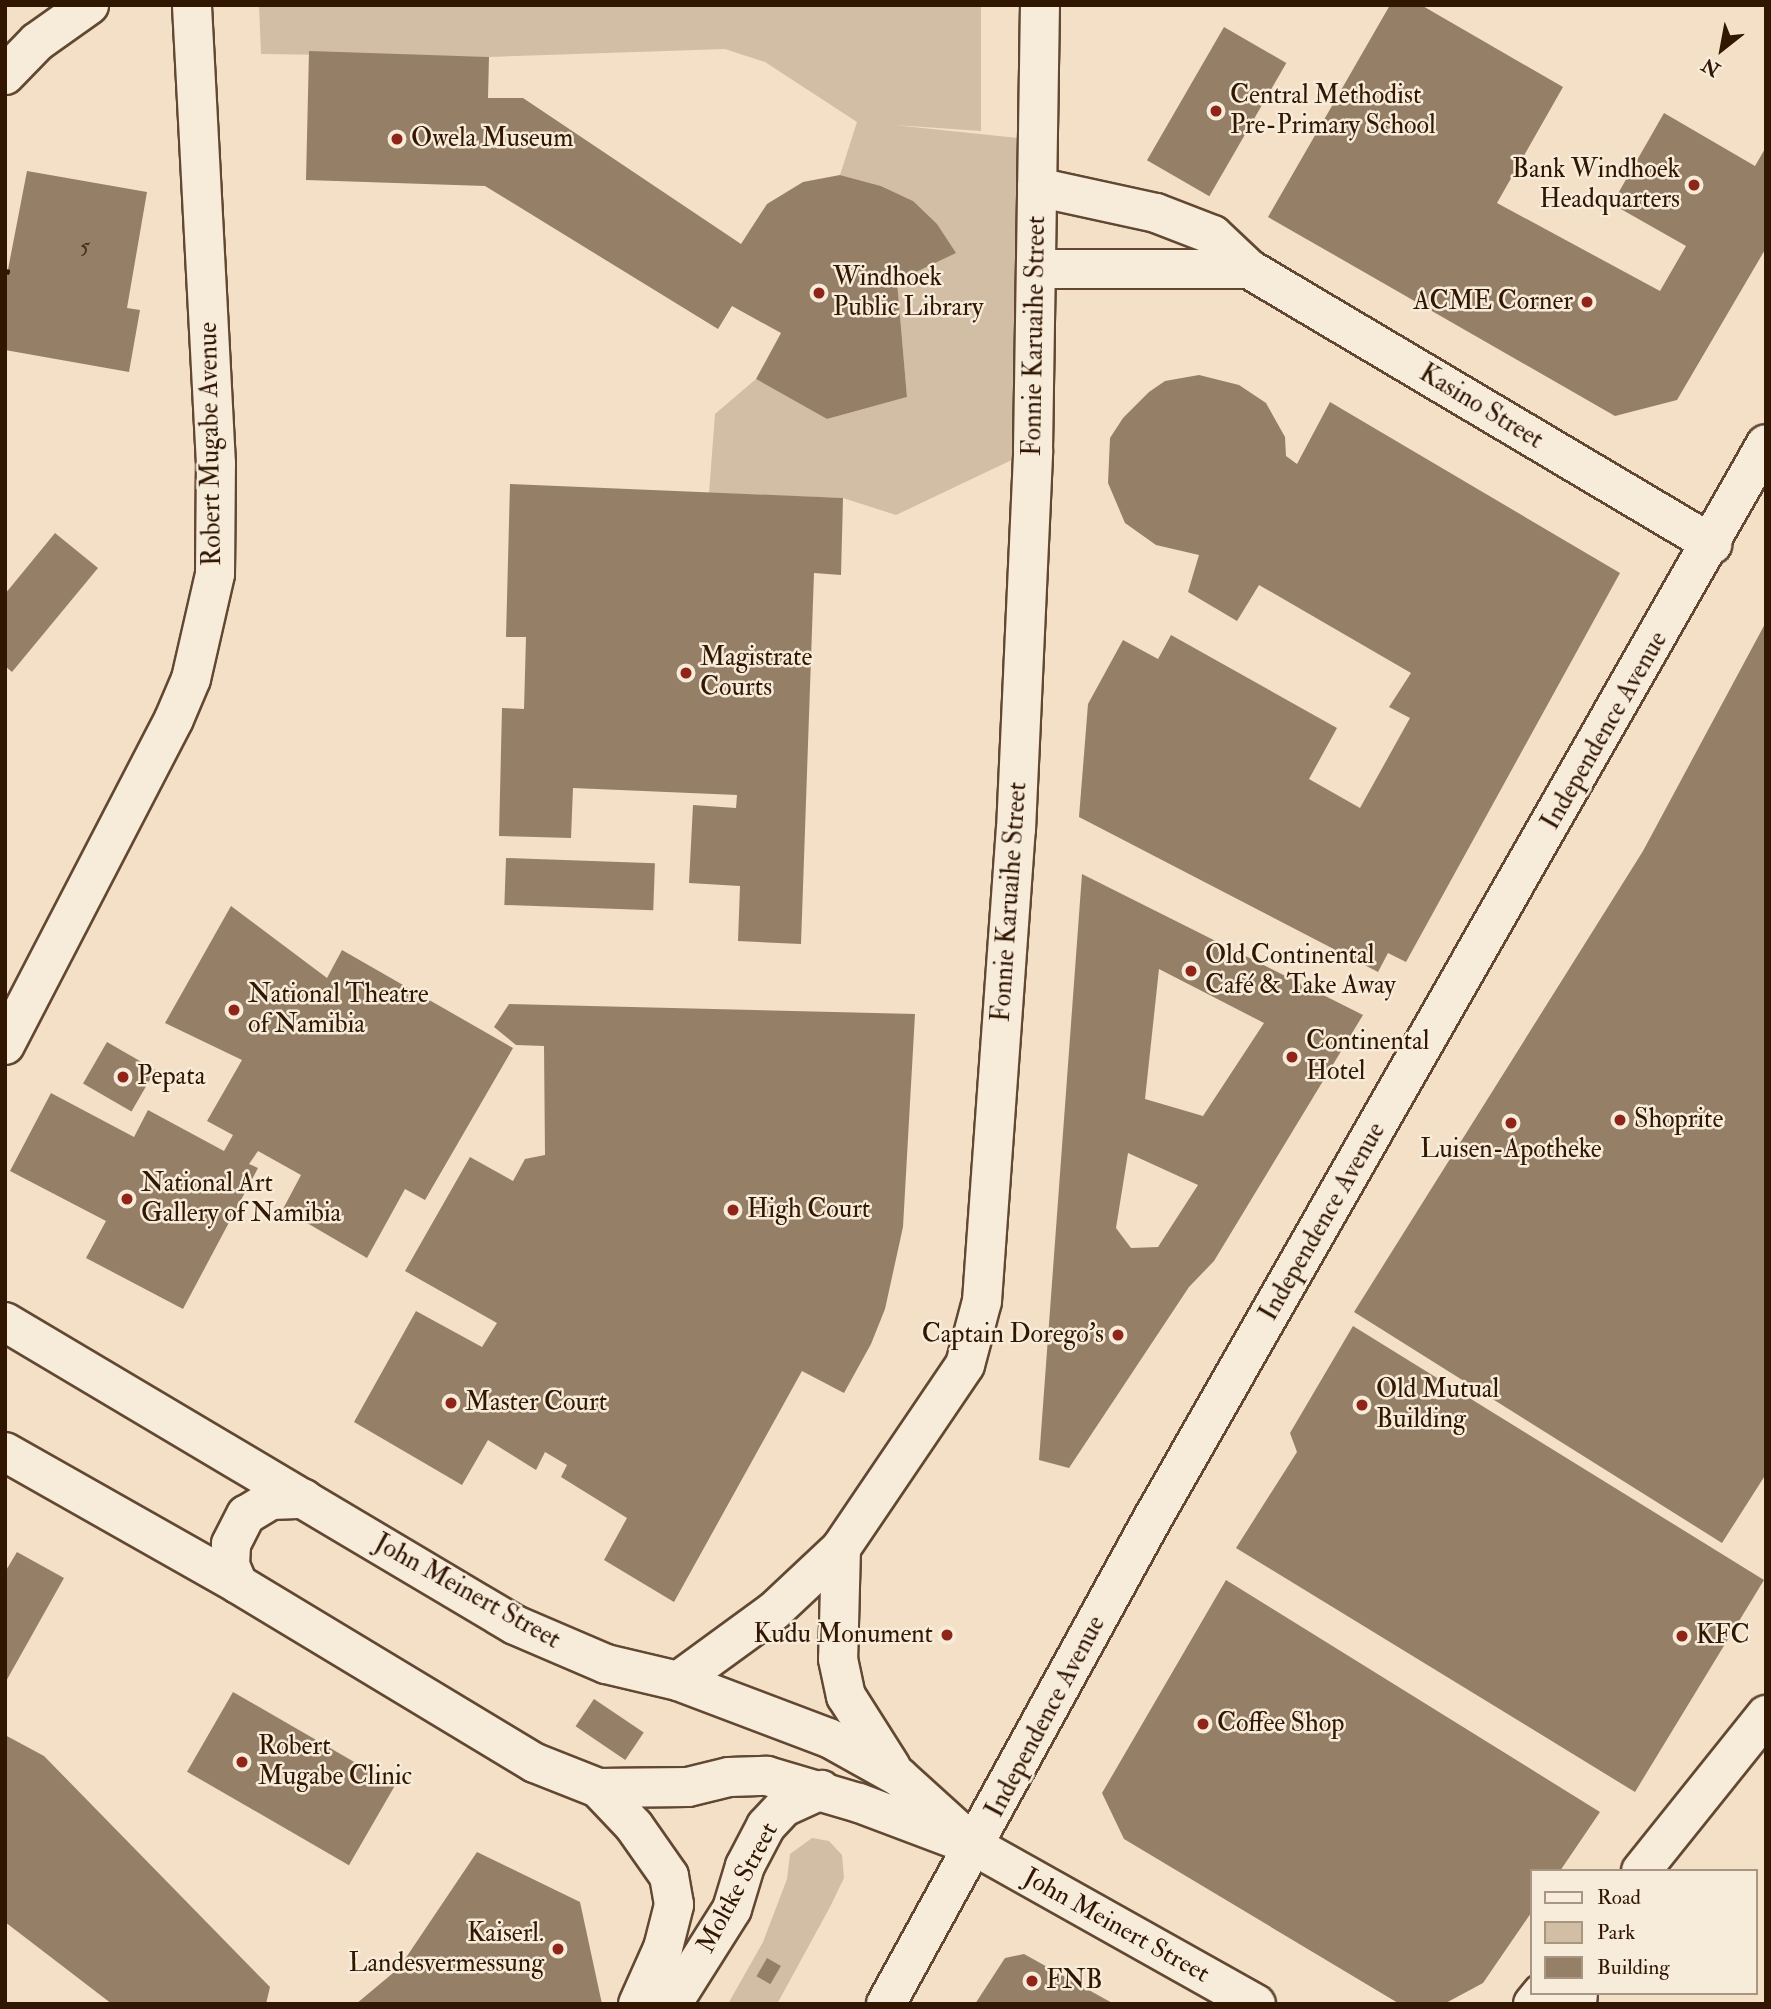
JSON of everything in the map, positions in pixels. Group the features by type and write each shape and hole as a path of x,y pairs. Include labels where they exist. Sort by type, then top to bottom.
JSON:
{"street":[{"path":"5,75 37,42 89,5"},
{"name":"Robert Mugabe Avenue","path":"5,1045 174,719 191,679 215,574 216,464 192,5"},
{"name":"Fonnie Karuaihe Street","path":"678,1681 774,1611 841,1548 965,1365 982,1301 1016,830 1037,268 1040,5"},
{"name":"Kasino Street","path":"1037,187 1189,223 1213,235 1249,270 1712,544"},
{"path":"1037,268 1249,270"},
{"name":"Independence Avenue","path":"886,2004 975,1847 1154,1516 1712,544 1766,444"},
{"name":"John Meinert Street","path":"5,1322 515,1625 606,1664 678,1681 829,1738 899,1777 975,1847"},
{"name":"John Meinert Street","path":"5,1452 238,1584 456,1719 535,1763 598,1788 688,1787 729,1777 766,1776 821,1790 975,1847 1255,2004"},
{"path":"238,1584 230,1565 231,1544 246,1515 271,1500 304,1499"},
{"path":"841,1548 838,1659 846,1696 899,1777"},
{"path":"1643,1869 1766,1715"},
{"name":"Moltke Street","path":"598,1788 641,1836 668,1876 672,1895 663,1948 638,2004"},
{"name":"Moltke Street","path":"672,2004 732,1909 745,1866 766,1826 784,1807 821,1790"}],"green space":[{"path":"259,5 981,5 981,131 894,125 1037,140 1033,450 896,515 843,498 709,493 715,414 756,379 827,419 907,397 897,281 913,201 881,186 840,175 857,122 765,62 725,49 489,57 261,54"},
{"path":"812,1838 829,1841 842,1855 844,1878 830,1907 777,2004 728,2004 763,1942 787,1879 790,1854"}],"building":[{"path":"1390,5 1421,5 1563,87 1497,203 1660,291 1686,246 1612,204 1664,113 1755,166 1766,147 1766,248 1677,400 1615,416 1268,217"},
{"name":"Central Methodist Pre-Primary School","path":"1224,27 1286,63 1209,196 1147,160"},
{"path":"309,51 489,57 488,98 523,98 741,244 767,204 803,182 840,175 881,186 913,201 937,224 956,253 897,281 907,397 827,419 756,379 781,333 732,306 718,329 485,186 306,180"},
{"path":"27,171 147,192 127,308 140,310 129,372 5,350 5,285"},
{"path":"1199,375 1239,385 1266,403 1285,437 1286,456 1297,464 1330,402 1620,573 1406,962 1388,953 1378,972 1079,817 1088,704 1123,640 1158,659 1171,635 1337,728 1309,779 1360,808 1410,718 1389,707 1411,673 1259,585 1237,621 1188,592 1199,555 1156,545 1125,523 1108,483 1110,438 1123,418 1149,392 1165,381"},
{"path":"510,484 843,498 841,575 814,573 801,944 738,941 740,886 689,883 693,805 736,808 737,795 573,788 571,838 499,836 502,708 524,709 526,637 506,637"},
{"path":"55,533 98,568 12,672 5,666 5,594"},
{"name":"Shoprite","path":"1766,622 1766,1474 1722,1543 1354,1312 1643,851"},
{"path":"506,858 655,863 653,910 504,905"},
{"path":"1082,874 1363,1015 1214,1261 1189,1287 1069,1468 1039,1460","holes":["1159,969 1264,1023 1203,1116 1145,1099","1128,1153 1198,1185 1158,1247 1131,1248 1116,1228"]},
{"path":"231,906 327,978 342,950 513,1048 425,1200 405,1189 367,1258 283,1209 301,1175 258,1151 249,1164 258,1168 183,1309 86,1258 106,1221 10,1171 51,1093 134,1137 148,1110 224,1151 233,1135 207,1121 242,1060 165,1023"},
{"path":"509,1004 915,1014 903,1227 885,1309 871,1344 844,1393 802,1371 674,1602 604,1560 627,1518 561,1477 567,1465 545,1452 536,1470 488,1440 462,1485 354,1422 416,1311 482,1347 497,1323 405,1271 470,1157 513,1181 525,1159 545,1155 544,1046 516,1045 494,1027"},
{"path":"107,1042 155,1070 131,1112 83,1084"},
{"path":"1353,1326 1764,1580 1635,1792 1236,1548 1297,1452 1290,1433"},
{"path":"17,1552 64,1578 5,1683 5,1572"},
{"path":"1226,1580 1600,1812 1561,1869 1530,1869 1530,1914 1483,1983 1444,2004 1398,2003 1124,1839 1102,1793"},
{"path":"233,1692 395,1786 349,1865 187,1772"},
{"path":"594,1699 644,1733 625,1760 576,1726"},
{"path":"5,1735 44,1756 270,1987 266,2004 112,2004 5,1922"},
{"path":"477,1852 580,1902 602,2004 356,2004 399,1968"},
{"name":"FNB","path":"1024,1954 1114,2004 975,2004 1005,1958"},
{"path":"767,1958 781,1966 770,1984 756,1976"}],"place":[{"name":"Central Methodist Pre-Primary School","path":"1216,111"},
{"name":"Owela Museum","path":"397,139"},
{"name":"Bank Windhoek Headquarters","path":"1694,185"},
{"name":"Windhoek Public Library","path":"819,293"},
{"name":"ACME Corner","path":"1587,302"},
{"name":"Magistrate Courts","path":"686,673"},
{"name":"Old Continental Café & Take Away","path":"1191,971"},
{"name":"National Theatre of Namibia","path":"234,1010"},
{"name":"Continental Hotel","path":"1292,1057"},
{"name":"Pepata","path":"123,1077"},
{"name":"Shoprite","path":"1620,1120"},
{"name":"Luisen-Apotheke","path":"1511,1123"},
{"name":"National Art Gallery of Namibia","path":"127,1199"},
{"name":"High Court","path":"733,1210"},
{"name":"Captain Dorego's","path":"1118,1335"},
{"name":"Master Court","path":"451,1403"},
{"name":"Old Mutual Building","path":"1362,1405"},
{"name":"Kudu Monument","path":"947,1635"},
{"name":"KFC","path":"1682,1636"},
{"name":"Coffee Shop","path":"1203,1724"},
{"name":"Robert Mugabe Clinic","path":"242,1762"},
{"name":"Kaiserl. Landesvermessung","path":"558,1949"},
{"name":"FNB","path":"1032,1981"}]}
